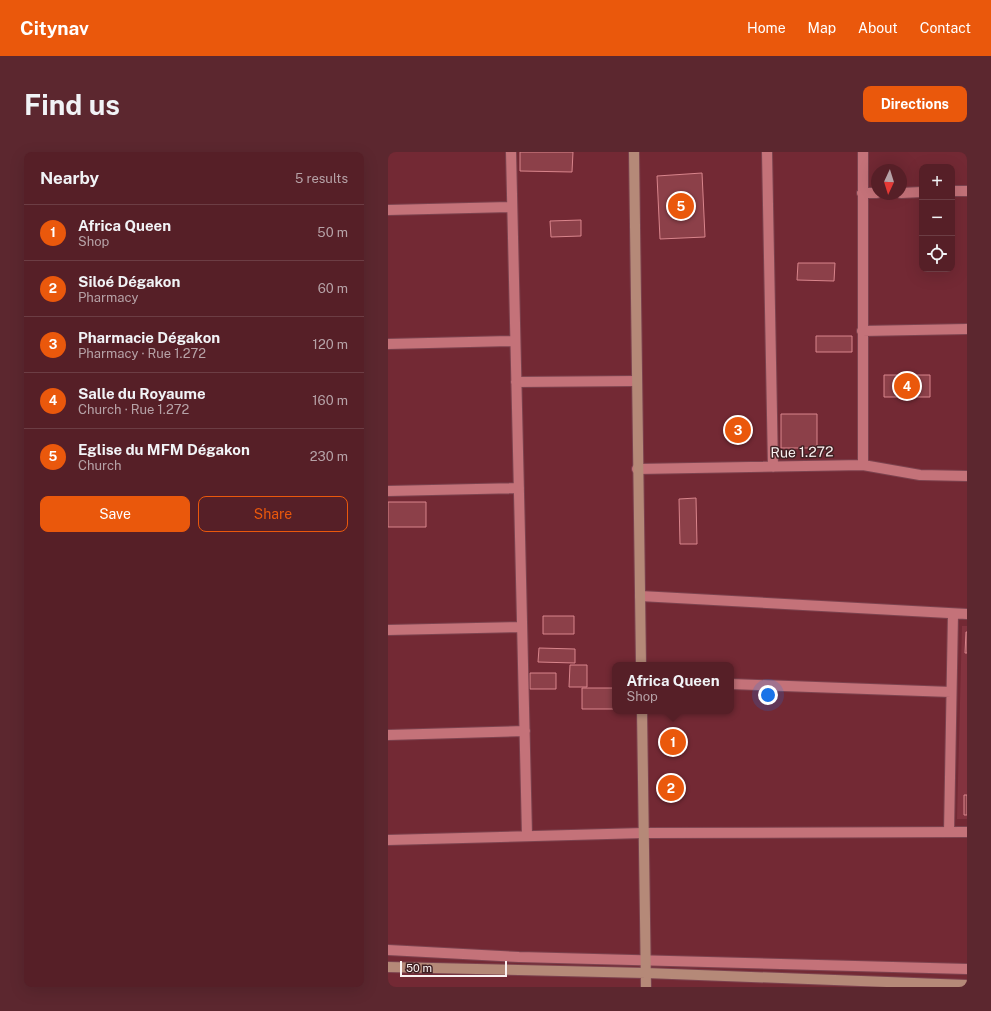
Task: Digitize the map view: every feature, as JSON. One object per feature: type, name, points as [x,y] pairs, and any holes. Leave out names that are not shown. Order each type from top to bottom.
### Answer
[{"type":"street","points":[[511,152],[527,835]]},
{"type":"street","points":[[634,152],[641,662]]},
{"type":"street","points":[[767,152],[774,467]]},
{"type":"street","points":[[863,152],[863,466]]},
{"type":"street","points":[[955,191],[967,191]]},
{"type":"street","points":[[907,192],[919,192]]},
{"type":"street","points":[[862,193],[871,193]]},
{"type":"street","points":[[388,210],[512,207]]},
{"type":"street","points":[[862,331],[967,330]]},
{"type":"street","points":[[388,344],[515,341]]},
{"type":"street","points":[[516,382],[636,381]]},
{"type":"street","name":"Rue 1.272","points":[[638,469],[863,466],[920,475],[967,476]]},
{"type":"street","points":[[388,491],[519,488]]},
{"type":"street","points":[[640,596],[967,614]]},
{"type":"street","points":[[949,832],[953,614]]},
{"type":"street","points":[[388,630],[522,627]]},
{"type":"street","points":[[734,684],[951,692]]},
{"type":"street","points":[[642,714],[646,987]]},
{"type":"street","points":[[388,735],[525,731]]},
{"type":"street","points":[[388,840],[643,833],[967,832]]},
{"type":"street","points":[[388,950],[646,960],[967,969]]},
{"type":"street","points":[[388,967],[967,985]]},
{"type":"shaded area","points":[[962,626],[967,626],[967,819],[957,819]]},
{"type":"building","points":[[520,152],[573,152],[572,172],[520,171]]},
{"type":"building","points":[[702,173],[705,237],[660,239],[657,176]]},
{"type":"building","points":[[581,220],[581,236],[551,237],[550,221]]},
{"type":"building","points":[[798,263],[835,263],[834,281],[797,280]]},
{"type":"building","points":[[816,336],[852,336],[852,352],[816,352]]},
{"type":"building","points":[[884,375],[930,375],[930,397],[884,397]]},
{"type":"building","points":[[781,414],[817,414],[817,448],[781,448]]},
{"type":"building","points":[[696,498],[697,544],[680,544],[679,499]]},
{"type":"building","points":[[388,502],[426,502],[426,527],[388,527]]},
{"type":"building","points":[[543,616],[574,616],[574,634],[543,634]]},
{"type":"building","points":[[966,632],[967,653],[965,653]]},
{"type":"building","points":[[539,648],[575,649],[575,663],[538,662]]},
{"type":"building","points":[[570,665],[587,665],[587,687],[569,687]]},
{"type":"building","points":[[530,673],[556,673],[556,689],[530,689]]},
{"type":"building","points":[[582,688],[612,688],[612,709],[582,709]]},
{"type":"building","points":[[964,795],[967,795],[967,815],[964,815]]},
{"type":"place","name":"Eglise du MFM Dégakon","points":[[681,206]]},
{"type":"place","name":"Salle du Royaume","points":[[907,386]]},
{"type":"place","name":"Pharmacie Dégakon","points":[[738,430]]},
{"type":"place","name":"Africa Queen","points":[[673,742]]},
{"type":"place","name":"Siloé Dégakon","points":[[671,788]]}]
